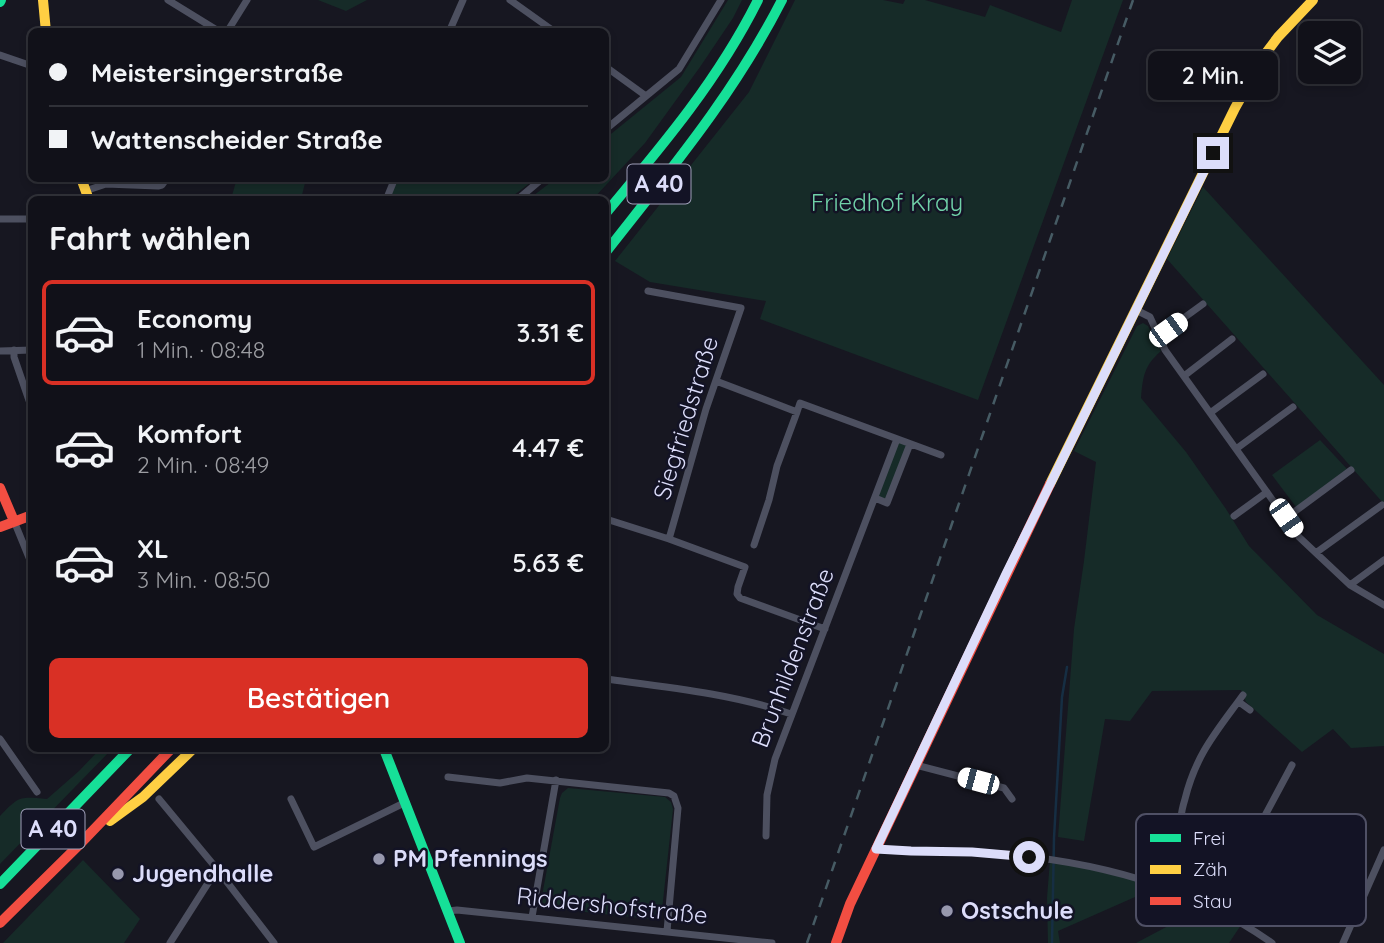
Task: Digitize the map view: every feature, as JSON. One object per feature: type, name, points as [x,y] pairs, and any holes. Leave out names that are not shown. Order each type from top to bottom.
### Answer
[{"type":"main road","points":[[44,0],[46,28]]},
{"type":"main road","name":"A 40","points":[[609,208],[709,84],[742,33],[758,0]]},
{"type":"main road","name":"A 40","points":[[609,248],[727,95],[760,43],[782,0]]},
{"type":"main road","points":[[836,943],[850,904],[1006,574],[1234,109],[1278,37],[1313,0]]},
{"type":"main road","points":[[1304,10],[1320,0]]},
{"type":"main road","points":[[0,488],[14,522]]},
{"type":"main road","points":[[0,527],[28,517]]},
{"type":"main road","points":[[106,775],[118,752]]},
{"type":"main road","name":"A 40","points":[[0,884],[127,752]]},
{"type":"main road","name":"A 40","points":[[0,923],[168,752]]},
{"type":"main road","points":[[79,845],[143,797],[190,752]]},
{"type":"main road","points":[[385,752],[460,943]]},
{"type":"street","points":[[168,0],[214,28]]},
{"type":"street","points":[[230,28],[247,0]]},
{"type":"street","points":[[451,28],[463,0]]},
{"type":"street","points":[[510,0],[549,28]]},
{"type":"street","points":[[609,127],[679,69],[720,0]]},
{"type":"street","points":[[0,55],[28,65]]},
{"type":"street","points":[[609,69],[646,96]]},
{"type":"street","points":[[87,195],[106,184],[158,186],[164,182]]},
{"type":"street","points":[[522,196],[538,182]]},
{"type":"street","points":[[0,219],[28,219]]},
{"type":"street","name":"Siegfriedstraße","points":[[648,291],[741,308],[706,409],[669,539]]},
{"type":"street","points":[[1159,336],[1203,304]]},
{"type":"street","points":[[1136,310],[1150,317],[1166,350],[1299,537],[1350,585],[1384,605]]},
{"type":"street","points":[[1184,376],[1232,339]]},
{"type":"street","points":[[14,350],[28,397]]},
{"type":"street","points":[[0,351],[28,350]]},
{"type":"street","points":[[1210,413],[1263,374]]},
{"type":"street","points":[[716,381],[797,412]]},
{"type":"street","points":[[754,545],[777,466],[800,403],[941,455]]},
{"type":"street","points":[[1236,449],[1293,407]]},
{"type":"street","name":"Brunhildenstraße","points":[[766,836],[767,796],[775,759],[897,439]]},
{"type":"street","points":[[875,498],[887,503],[910,444]]},
{"type":"street","points":[[1286,518],[1351,470]]},
{"type":"street","points":[[1234,516],[1267,492]]},
{"type":"street","points":[[1317,552],[1382,505]]},
{"type":"street","points":[[609,520],[745,567],[738,587],[737,594],[740,598],[825,629]]},
{"type":"street","points":[[14,522],[28,555]]},
{"type":"street","points":[[1350,585],[1384,560]]},
{"type":"street","points":[[609,679],[704,693],[791,714]]},
{"type":"street","points":[[1182,814],[1188,785],[1201,753],[1241,699],[1250,710]]},
{"type":"street","points":[[0,739],[37,792]]},
{"type":"street","points":[[916,765],[1004,788],[1012,799]]},
{"type":"street","points":[[1266,814],[1292,765]]},
{"type":"street","points":[[448,778],[500,783],[527,778],[556,780],[669,793],[674,796],[678,808],[667,931]]},
{"type":"street","points":[[532,917],[556,780]]},
{"type":"street","points":[[159,799],[274,943]]},
{"type":"street","points":[[291,799],[314,847],[406,802]]},
{"type":"street","points":[[876,849],[972,852],[1040,858],[1136,878]]},
{"type":"street","points":[[1366,891],[1384,850]]},
{"type":"street","points":[[170,943],[217,869]]},
{"type":"street","name":"Riddershofstraße","points":[[448,911],[532,917],[772,943]]},
{"type":"street","points":[[1246,926],[1272,943]]},
{"type":"street","points":[[1343,943],[1350,926]]},
{"type":"green space","points":[[318,0],[367,0],[346,11]]},
{"type":"green space","points":[[728,0],[742,0],[700,67],[645,143],[609,182],[609,136],[681,77]]},
{"type":"green space","name":"Friedhof Kray","points":[[795,0],[883,0],[903,4],[905,0],[925,0],[985,17],[990,5],[1061,32],[1072,0],[1123,0],[978,400],[760,319],[766,301],[650,282],[615,261],[749,92]]},
{"type":"green space","points":[[236,182],[305,182],[302,196],[232,196]]},
{"type":"green space","points":[[397,182],[531,182],[513,196],[391,196]]},
{"type":"green space","points":[[551,182],[609,182],[596,196],[533,196]]},
{"type":"green space","points":[[1203,187],[1384,385],[1384,504],[1167,259]]},
{"type":"green space","points":[[1143,323],[1148,326],[1161,351],[1145,372],[1141,398],[1186,452],[1249,546],[1317,615],[1384,654],[1384,746],[1351,748],[1333,729],[1302,752],[1246,702],[1241,690],[1152,691],[1130,721],[1105,719],[1084,841],[1058,837],[1074,629],[1096,462],[1074,451],[1137,326]]},
{"type":"green space","points":[[897,440],[909,444],[887,501],[876,497]]},
{"type":"green space","points":[[1320,440],[1347,469],[1296,507],[1272,475]]},
{"type":"green space","points":[[97,752],[109,752],[0,864],[0,816],[21,799],[47,799]]},
{"type":"green space","points":[[568,788],[665,797],[671,802],[673,809],[661,919],[540,907],[560,798]]},
{"type":"green space","points":[[83,860],[140,919],[124,943],[3,943]]},
{"type":"green space","points":[[1050,860],[1136,880],[1136,897],[1058,931],[1060,943],[1048,943]]},
{"type":"green space","points":[[1168,926],[1240,926],[1229,943],[1136,943]]},
{"type":"waterway","points":[[1052,943],[1054,838],[1062,697],[1067,667]]},
{"type":"railway","points":[[807,943],[1133,0]]},
{"type":"traffic: fast","points":[[609,209],[669,137],[707,85],[758,0]]},
{"type":"traffic: fast","points":[[609,248],[678,161],[722,99],[782,0]]},
{"type":"traffic: fast","points":[[0,884],[127,752]]},
{"type":"traffic: fast","points":[[385,752],[460,943]]},
{"type":"traffic: slow","points":[[43,0],[46,28]]},
{"type":"traffic: slow","points":[[1050,484],[1235,108],[1266,53],[1313,0]]},
{"type":"traffic: slow","points":[[82,182],[88,196]]},
{"type":"traffic: slow","points":[[110,821],[143,797],[190,752]]},
{"type":"traffic: jam","points":[[836,943],[850,904],[1050,484]]},
{"type":"traffic: jam","points":[[0,488],[14,521]]},
{"type":"traffic: jam","points":[[0,527],[28,516]]},
{"type":"traffic: jam","points":[[0,923],[168,752]]},
{"type":"place","name":"PM Pfennings","points":[[379,859]]},
{"type":"place","name":"Jugendhalle","points":[[118,874]]},
{"type":"place","name":"Ostschule","points":[[947,911]]},
{"type":"route","points":[[1029,857],[876,849],[1006,574],[1213,153]]}]
